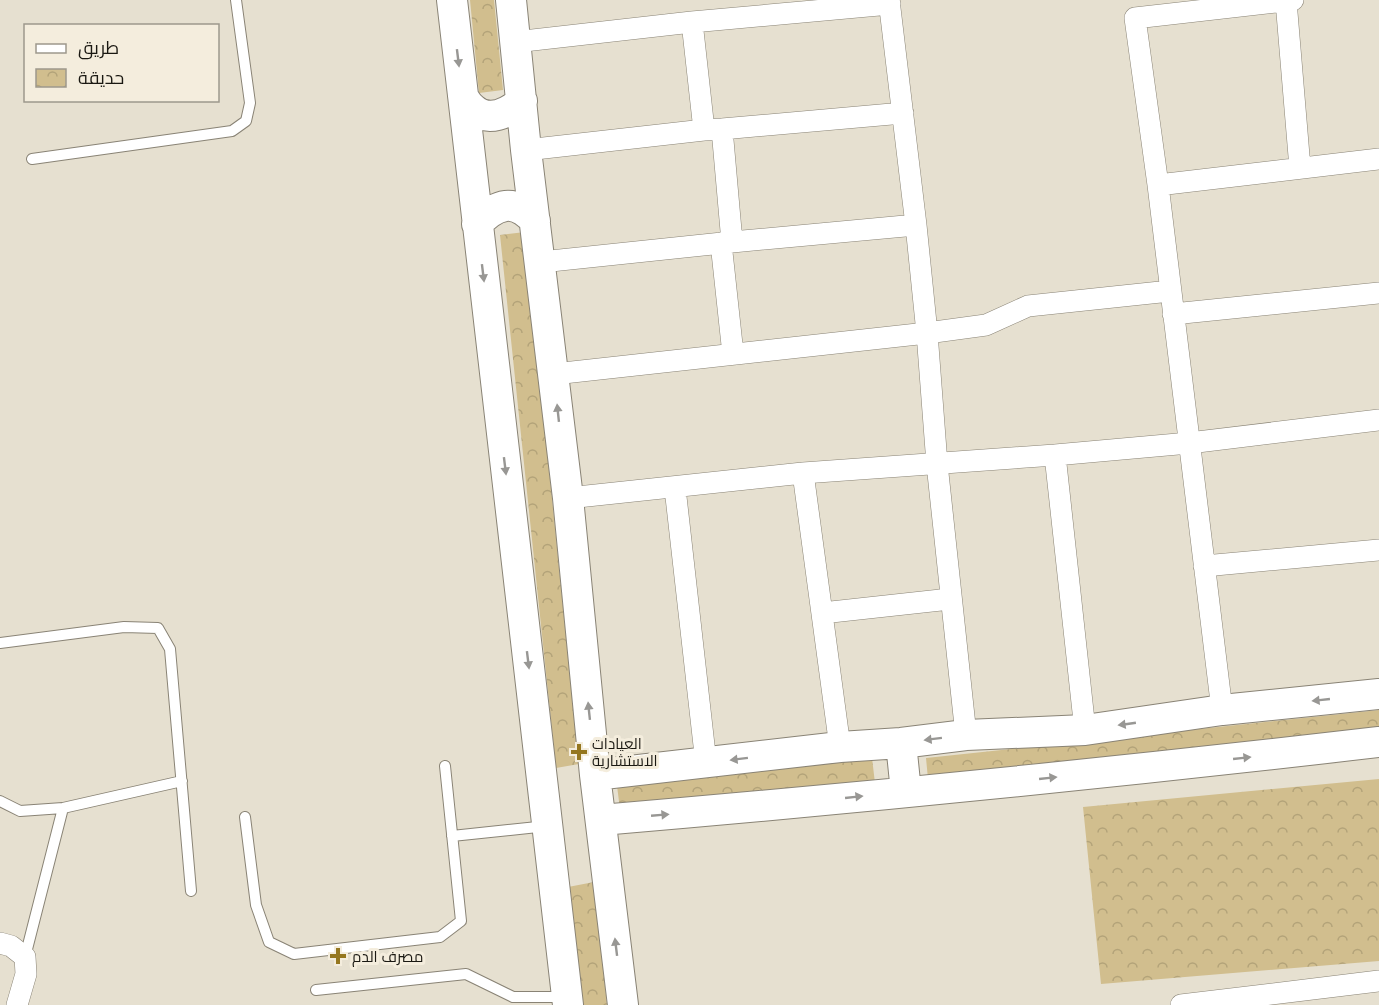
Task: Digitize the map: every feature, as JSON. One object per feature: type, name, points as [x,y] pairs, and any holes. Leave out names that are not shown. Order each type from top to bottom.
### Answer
[{"type":"main road","points":[[452,0],[567,1001]]},
{"type":"main road","points":[[511,0],[526,150],[568,498],[595,775],[623,1005]]},
{"type":"main road","points":[[462,96],[471,108],[491,116],[507,112],[522,101]]},
{"type":"main road","points":[[477,224],[491,211],[507,206],[521,208],[535,221]]},
{"type":"main road","points":[[595,775],[966,735],[1085,730],[1222,710],[1379,694]]},
{"type":"main road","points":[[901,742],[906,792]]},
{"type":"main road","points":[[601,820],[906,792],[1379,742]]},
{"type":"street","points":[[1222,710],[1158,185],[1135,18],[1173,7],[1293,0]]},
{"type":"street","points":[[1286,1],[1300,168]]},
{"type":"street","points":[[515,42],[890,2],[916,225],[950,599],[966,735]]},
{"type":"street","points":[[692,22],[713,129],[727,242],[733,354]]},
{"type":"street","points":[[526,150],[713,129],[903,112]]},
{"type":"street","points":[[1158,185],[1379,159]]},
{"type":"street","points":[[541,262],[916,225]]},
{"type":"street","points":[[554,374],[927,333],[986,325],[1028,306],[1170,291]]},
{"type":"street","points":[[1173,314],[1379,293]]},
{"type":"street","points":[[568,498],[803,473],[1189,443],[1379,420]]},
{"type":"street","points":[[1055,455],[1085,730]]},
{"type":"street","points":[[803,473],[840,747]]},
{"type":"street","points":[[675,488],[706,763]]},
{"type":"street","points":[[1204,566],[1379,550]]},
{"type":"street","points":[[822,614],[950,599]]},
{"type":"street","points":[[0,943],[12,946],[25,957],[26,974],[17,1005]]},
{"type":"street","points":[[1181,1005],[1272,999],[1379,981]]},
{"type":"lane","points":[[32,159],[232,131],[246,121],[250,103],[236,0]]},
{"type":"lane","points":[[0,643],[124,627],[158,628],[170,649],[191,891]]},
{"type":"lane","points":[[245,817],[256,905],[269,942],[294,954],[440,937],[461,921],[445,766]]},
{"type":"lane","points":[[0,801],[20,811],[63,808],[182,781]]},
{"type":"lane","points":[[25,957],[63,808]]},
{"type":"lane","points":[[452,836],[547,826]]},
{"type":"lane","points":[[316,990],[466,974],[513,997],[567,1001]]},
{"type":"green space","points":[[470,0],[494,0],[503,90],[479,93]]},
{"type":"green space","points":[[525,232],[579,764],[556,768],[500,235]]},
{"type":"green space","points":[[1379,710],[1379,732],[928,779],[926,758]]},
{"type":"green space","points":[[872,758],[875,783],[620,809],[617,786]]},
{"type":"green space","points":[[1379,779],[1379,961],[1101,984],[1083,807]]},
{"type":"green space","points":[[594,882],[607,1005],[581,1005],[568,887]]},
{"type":"place","name":"العيادات الاستشارية","points":[[579,752]]},
{"type":"place","name":"مصرف الدم","points":[[338,956]]}]
